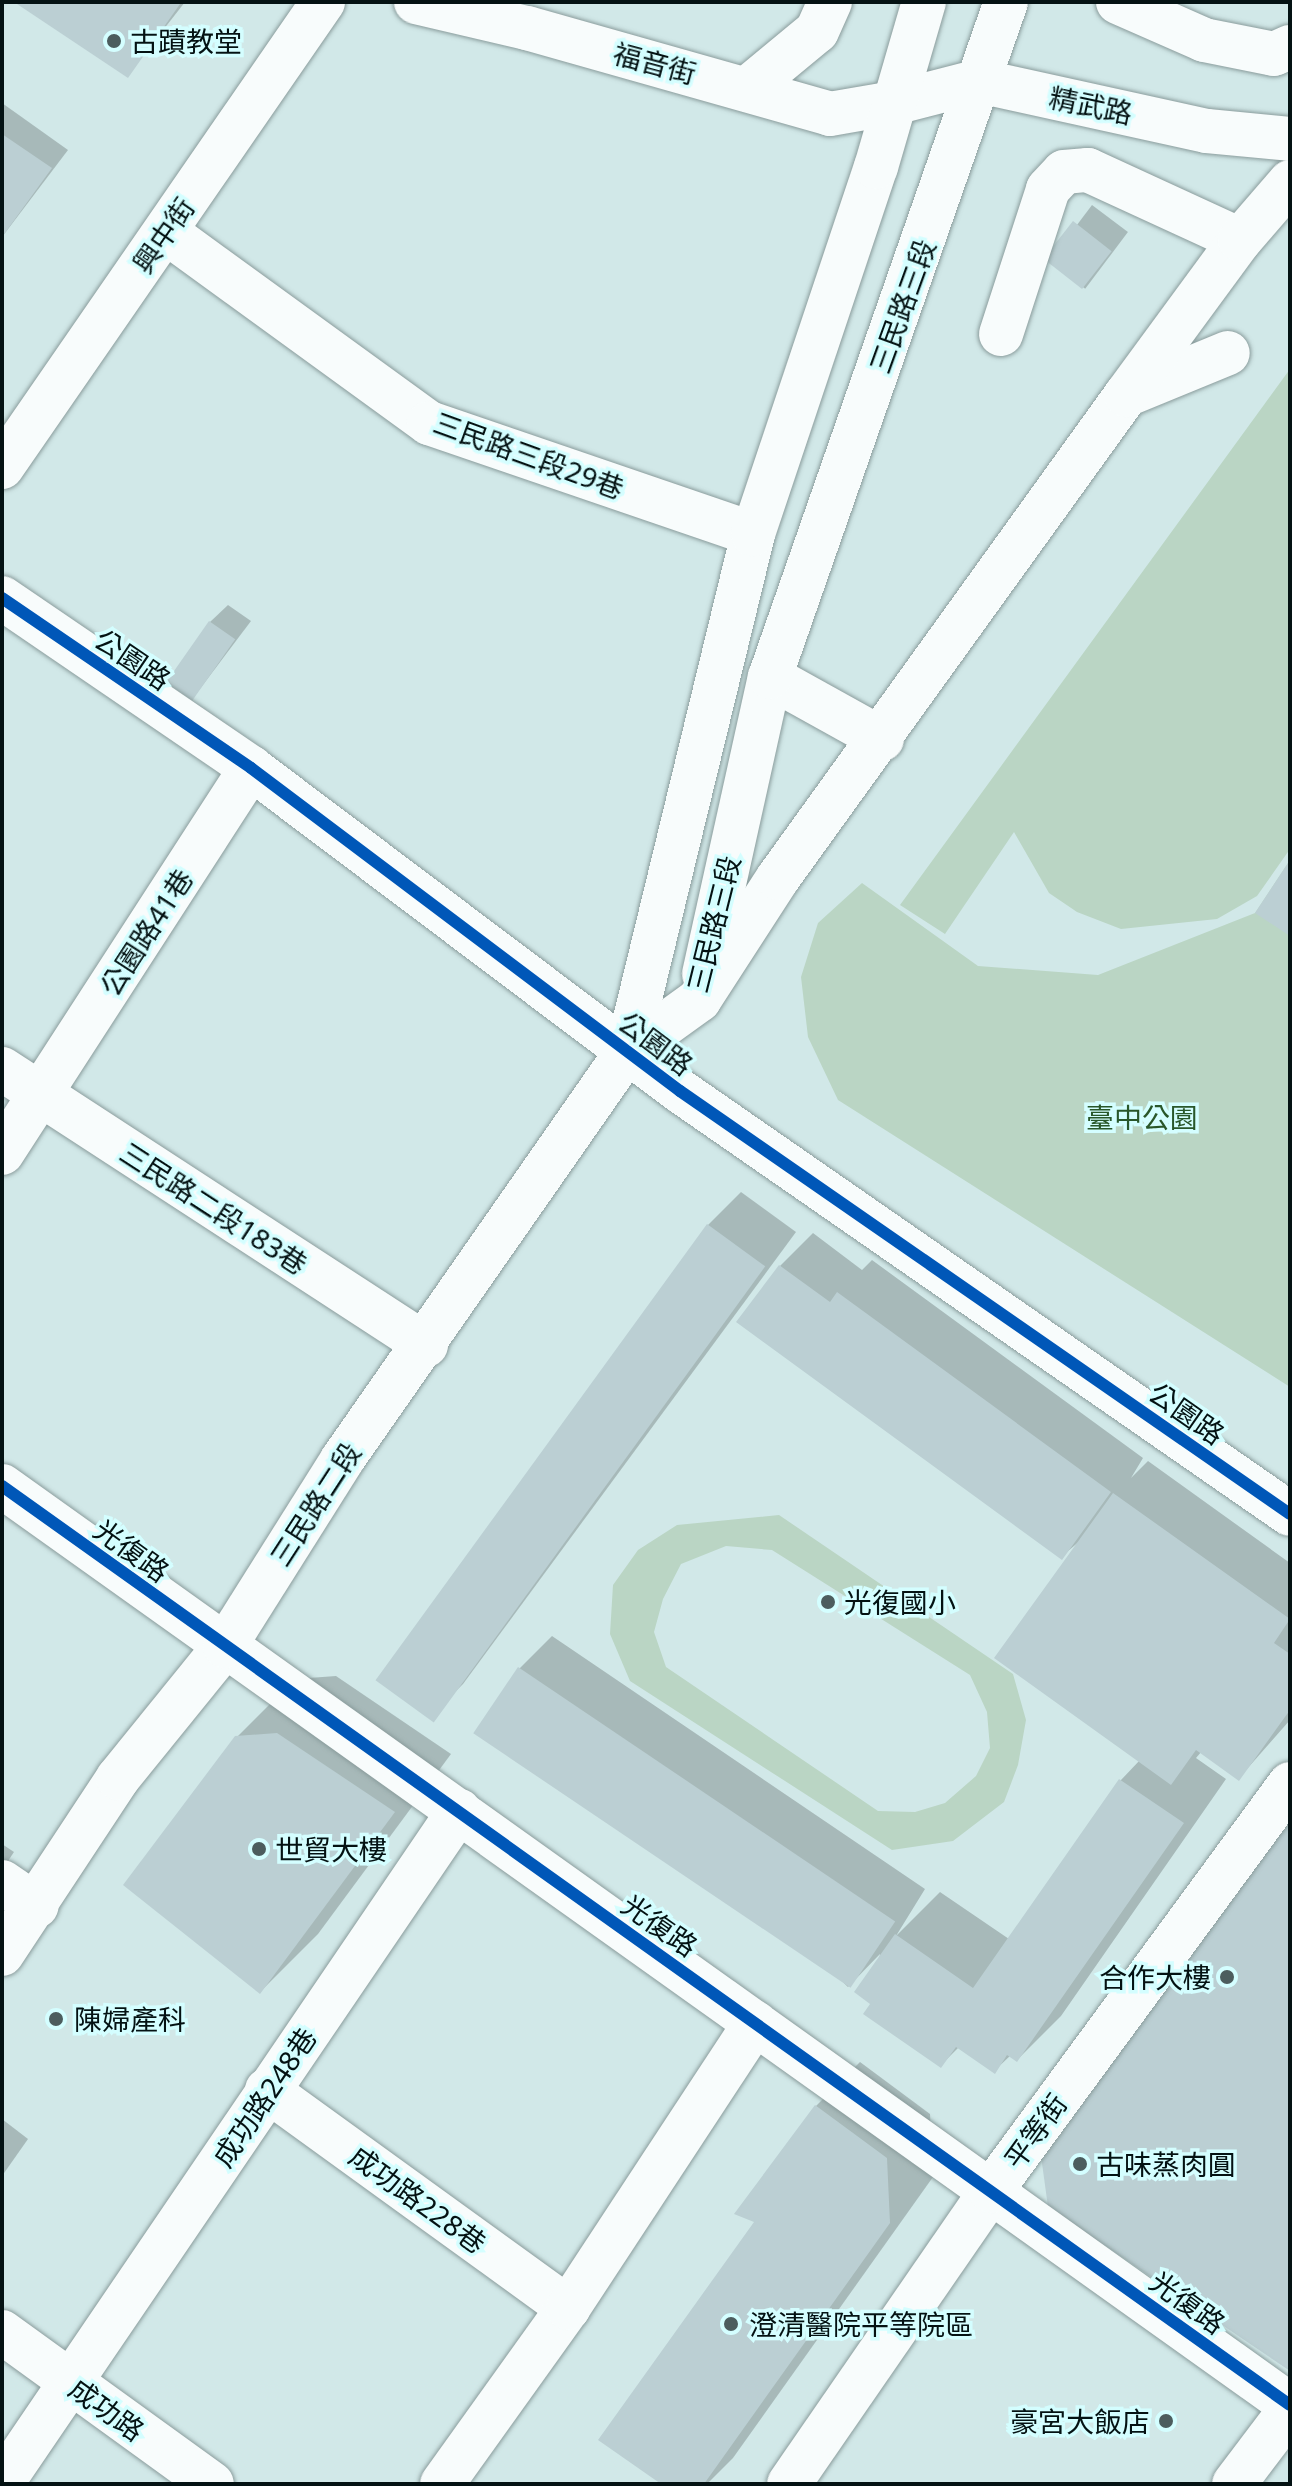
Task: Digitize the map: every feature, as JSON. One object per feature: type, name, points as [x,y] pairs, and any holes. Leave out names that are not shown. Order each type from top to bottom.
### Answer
[{"type":"street","name":"興中街","points":[[2,467],[323,2]]},
{"type":"street","name":"福音街","points":[[416,2],[748,88],[830,114],[894,103]]},
{"type":"street","points":[[748,88],[817,31],[830,2]]},
{"type":"street","name":"三民路三段","points":[[627,1052],[753,534],[924,2]]},
{"type":"street","name":"三民路三段","points":[[627,1052],[699,1000],[770,677],[1006,2]]},
{"type":"street","points":[[1118,2],[1204,40],[1274,54],[1290,47]]},
{"type":"street","name":"精武路","points":[[894,103],[979,81],[1207,131],[1290,139]]},
{"type":"street","points":[[1001,334],[1048,189],[1064,172],[1088,170],[1240,240]]},
{"type":"street","points":[[699,1000],[778,878],[882,739],[1126,395],[1240,240],[1290,182]]},
{"type":"street","name":"三民路三段29巷","points":[[166,232],[429,423],[753,534]]},
{"type":"street","points":[[1126,395],[1228,353]]},
{"type":"street","name":"公園路","points":[[2,598],[251,768],[627,1052],[1290,1514]]},
{"type":"street","points":[[770,677],[882,739]]},
{"type":"street","name":"公園路41巷","points":[[2,1153],[251,768]]},
{"type":"street","name":"三民路二段","points":[[2,1954],[20,1894],[225,1646],[342,1460],[426,1345],[627,1052]]},
{"type":"street","name":"三民路二段183巷","points":[[2,1069],[426,1345]]},
{"type":"street","name":"光復路","points":[[2,1486],[1290,2407]]},
{"type":"street","name":"平等街","points":[[795,2482],[991,2191],[1290,1784]]},
{"type":"street","name":"成功路248巷","points":[[2,2483],[73,2384],[267,2090],[459,1811]]},
{"type":"street","points":[[442,2484],[568,2308],[755,2023]]},
{"type":"street","name":"成功路228巷","points":[[267,2090],[568,2308]]},
{"type":"street","name":"成功路","points":[[2,2332],[212,2484]]},
{"type":"street","points":[[1234,2484],[1290,2407]]},
{"type":"green space","points":[[1290,369],[1290,849],[1257,896],[1217,919],[1121,929],[1077,912],[1049,893],[1014,832],[945,934],[900,905]]},
{"type":"green space","name":"臺中公園","points":[[1290,860],[1290,1387],[838,1100],[808,1037],[801,977],[818,923],[862,883],[978,966],[1098,975],[1255,913]]},
{"type":"green space","points":[[779,1515],[1013,1674],[1026,1720],[1018,1765],[1004,1802],[953,1841],[892,1850],[630,1681],[610,1634],[613,1585],[638,1550],[677,1525]],"holes":[[[726,1546],[772,1550],[970,1675],[987,1712],[990,1748],[976,1776],[945,1803],[915,1812],[878,1811],[666,1667],[654,1632],[663,1599],[681,1564]]]},
{"type":"building","name":"古蹟教堂","points":[[14,2],[176,2],[180,4],[128,78]]},
{"type":"building","points":[[2,134],[52,168],[2,237]]},
{"type":"building","points":[[1073,221],[1112,251],[1082,289],[1043,259]]},
{"type":"building","points":[[209,621],[235,639],[192,701],[166,682]]},
{"type":"building","points":[[1290,860],[1290,936],[1255,913]]},
{"type":"building","points":[[707,1224],[765,1266],[434,1723],[375,1680]]},
{"type":"building","points":[[779,1265],[830,1302],[837,1292],[1111,1492],[1062,1560],[736,1322]]},
{"type":"building","points":[[1113,1493],[1290,1619],[1274,1643],[1290,1654],[1290,1710],[1239,1781],[1196,1750],[1171,1785],[994,1658]]},
{"type":"building","points":[[518,1667],[895,1921],[850,1988],[473,1733]]},
{"type":"building","name":"世貿大樓","points":[[277,1733],[395,1812],[260,1994],[123,1885],[235,1736]]},
{"type":"building","points":[[1119,1779],[1184,1823],[1017,2062],[1007,2055],[995,2074],[956,2047],[941,2068],[863,2014],[870,2004],[854,1992],[895,1934],[973,1988]]},
{"type":"building","name":"合作大樓","points":[[1290,1820],[1290,2371],[1048,2207],[1038,2134]]},
{"type":"building","points":[[815,2105],[887,2158],[890,2223],[704,2484],[661,2484],[598,2440],[754,2222],[734,2214]]},
{"type":"cycle path","points":[[2,598],[251,768],[680,1091],[1290,1514]]},
{"type":"cycle path","points":[[2,1486],[1290,2405]]},
{"type":"place","name":"古蹟教堂","points":[[114,41]]},
{"type":"place","name":"光復國小","points":[[828,1602]]},
{"type":"place","name":"世貿大樓","points":[[259,1849]]},
{"type":"place","name":"合作大樓","points":[[1227,1977]]},
{"type":"place","name":"陳婦產科","points":[[56,2019]]},
{"type":"place","name":"古味蒸肉圓","points":[[1080,2164]]},
{"type":"place","name":"澄清醫院平等院區","points":[[731,2324]]},
{"type":"place","name":"豪宮大飯店","points":[[1166,2421]]}]
